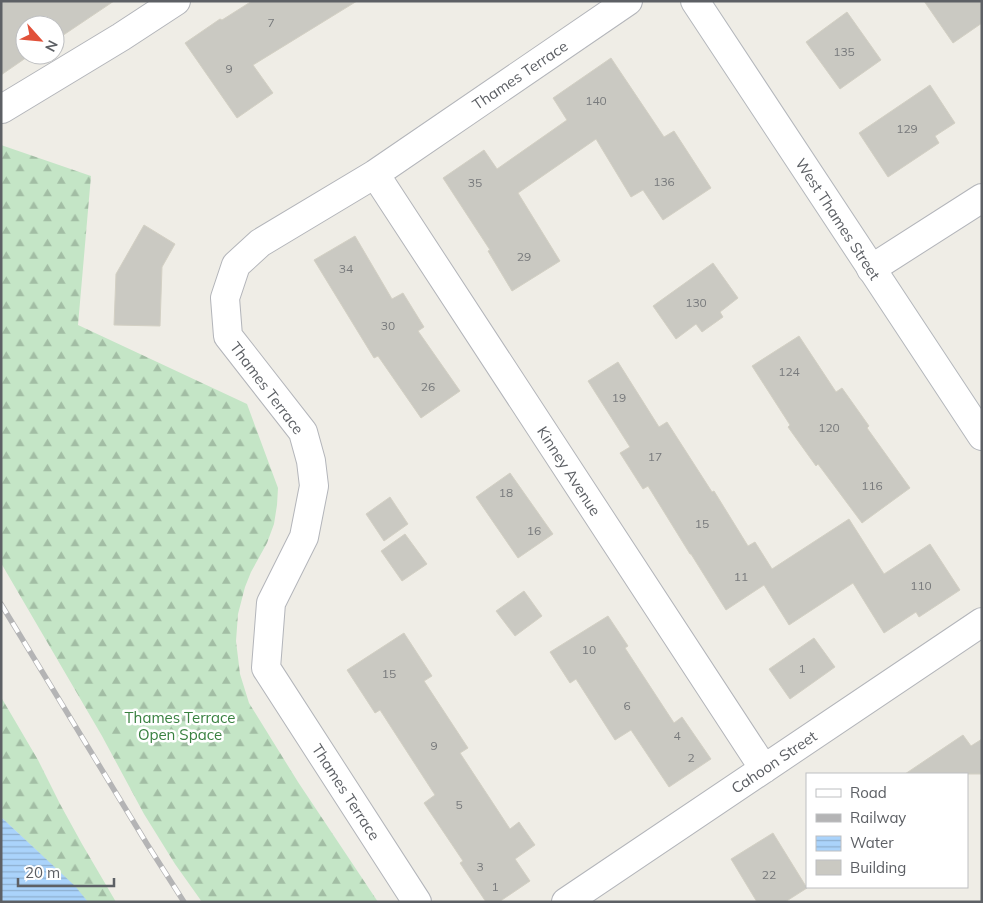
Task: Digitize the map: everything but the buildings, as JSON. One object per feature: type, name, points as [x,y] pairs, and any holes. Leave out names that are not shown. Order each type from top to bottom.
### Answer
[{"type":"street","points":[[2,109],[121,37],[176,1]]},
{"type":"street","name":"Thames Terrace","points":[[417,902],[266,668],[271,603],[304,537],[314,486],[311,461],[303,432],[228,336],[224,298],[236,265],[260,242],[374,174],[628,1]]},
{"type":"street","name":"West Thames Street","points":[[695,1],[982,436]]},
{"type":"street","name":"Kinney Avenue","points":[[374,174],[764,769]]},
{"type":"street","points":[[872,269],[982,198]]},
{"type":"street","name":"Cahoon Street","points":[[566,902],[982,622]]},
{"type":"green space","name":"Thames Terrace Open Space","points":[[1,145],[91,176],[78,325],[247,404],[278,488],[274,524],[267,543],[245,587],[238,614],[236,641],[240,674],[249,703],[298,782],[378,902],[202,902],[175,864],[144,814],[102,736],[1,563]]},
{"type":"green space","points":[[1,697],[116,902],[88,902],[1,817]]},
{"type":"water","points":[[1,817],[75,886],[88,902],[1,902]]},
{"type":"railway","points":[[1,604],[184,902]]}]
